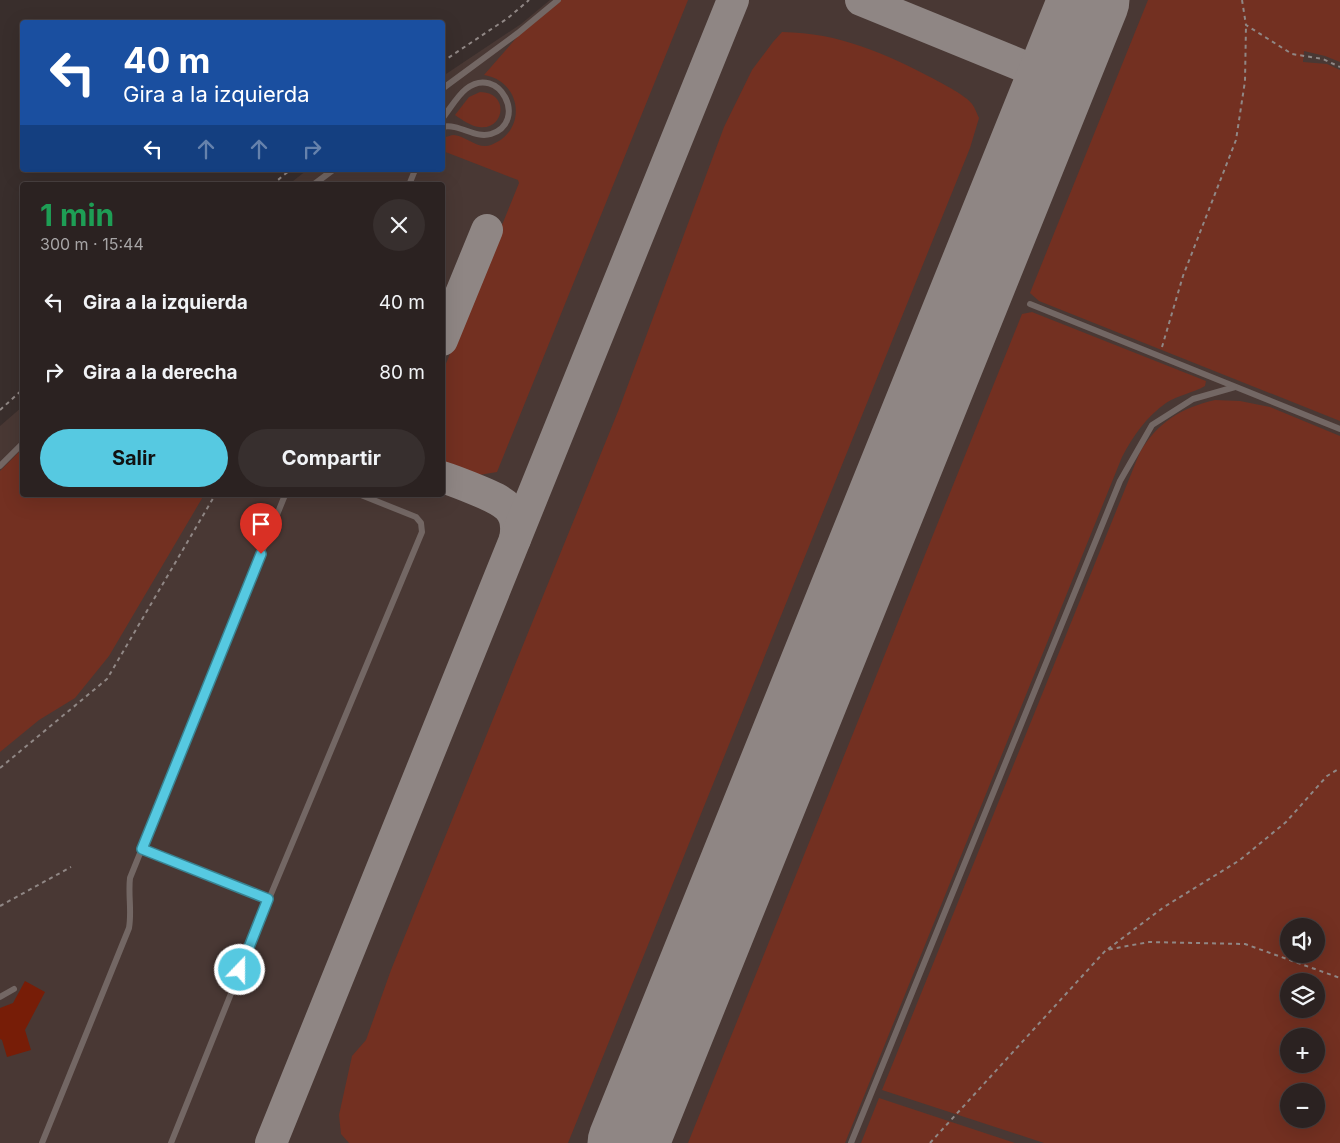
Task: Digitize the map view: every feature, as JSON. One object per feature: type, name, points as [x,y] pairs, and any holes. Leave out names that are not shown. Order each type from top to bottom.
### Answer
[{"type":"lane","points":[[445,87],[518,33],[558,0]]},
{"type":"lane","points":[[445,114],[467,88],[483,82],[499,88],[508,101],[509,109],[504,124],[492,134],[476,134],[453,125],[445,126]]},
{"type":"lane","points":[[317,182],[330,172]]},
{"type":"lane","points":[[1030,304],[1340,429]]},
{"type":"lane","points":[[851,1143],[1120,481],[1152,425],[1193,399],[1235,387]]},
{"type":"lane","points":[[0,466],[20,446]]},
{"type":"lane","points":[[42,1143],[129,928],[128,892],[130,878],[284,497]]},
{"type":"lane","points":[[171,1143],[268,899],[422,532],[421,523],[416,518],[366,497]]},
{"type":"lane","points":[[142,849],[268,899]]},
{"type":"lane","points":[[0,997],[14,989]]},
{"type":"path","points":[[445,60],[508,18],[529,0]]},
{"type":"path","points":[[1159,356],[1183,276],[1236,140],[1245,81],[1246,26],[1242,0]]},
{"type":"path","points":[[1246,26],[1292,54],[1322,59],[1340,67]]},
{"type":"path","points":[[276,182],[288,172]]},
{"type":"path","points":[[0,410],[20,392]]},
{"type":"path","points":[[0,768],[106,679],[214,497]]},
{"type":"path","points":[[930,1143],[1106,950],[1164,907],[1240,860],[1286,822],[1327,776],[1340,768]]},
{"type":"path","points":[[0,906],[71,867]]},
{"type":"path","points":[[1106,950],[1148,942],[1245,944],[1340,978]]},
{"type":"shaded area","points":[[550,0],[1340,0],[1340,1143],[0,1143],[0,426],[20,409],[20,497],[445,497],[445,182],[292,182],[304,172],[445,172],[445,75],[521,24]]},
{"type":"shaded area","points":[[561,0],[688,0],[497,472],[479,475],[445,462],[445,366],[519,183],[518,180],[445,152],[445,137],[454,135],[459,136],[481,146],[486,146],[503,138],[511,129],[516,107],[513,96],[506,86],[497,79],[484,75],[518,36]]},
{"type":"shaded area","points":[[1148,0],[1340,0],[1340,62],[1304,51],[1303,62],[1327,64],[1340,70],[1340,421],[1039,301],[1030,293]]},
{"type":"shaded area","points":[[782,32],[823,36],[861,46],[897,61],[954,90],[972,104],[979,118],[970,148],[568,1143],[349,1143],[341,1134],[339,1115],[352,1056],[366,1040],[391,970],[619,409],[724,127],[752,70]]},
{"type":"shaded area","points":[[480,92],[490,94],[500,104],[499,118],[488,127],[473,125],[455,115],[469,97]]},
{"type":"shaded area","points":[[1032,312],[1206,381],[1205,386],[1171,400],[1159,408],[1141,427],[1122,457],[845,1143],[688,1143],[1022,314]]},
{"type":"shaded area","points":[[1215,400],[1240,401],[1270,407],[1340,436],[1340,1143],[1044,1143],[882,1090],[1140,452],[1147,441],[1163,424],[1191,407]]},
{"type":"shaded area","points":[[20,451],[20,497],[203,497],[109,656],[75,698],[39,720],[0,752],[0,471]]},
{"type":"shaded area","points":[[879,1098],[1015,1143],[861,1143]]},
{"type":"building","points":[[25,981],[45,992],[25,1030],[31,1050],[7,1057],[2,1040],[0,1039],[0,1008],[13,1003]]},
{"type":"taxiway","points":[[271,1143],[733,0]]},
{"type":"taxiway","points":[[861,0],[1057,80]]},
{"type":"taxiway","points":[[445,333],[487,230]]},
{"type":"taxiway","points":[[445,478],[496,498],[503,503],[513,513],[516,529],[515,539]]},
{"type":"runway","points":[[628,1143],[1089,0]]},
{"type":"route","points":[[240,970],[268,899],[142,849],[261,554]]}]
